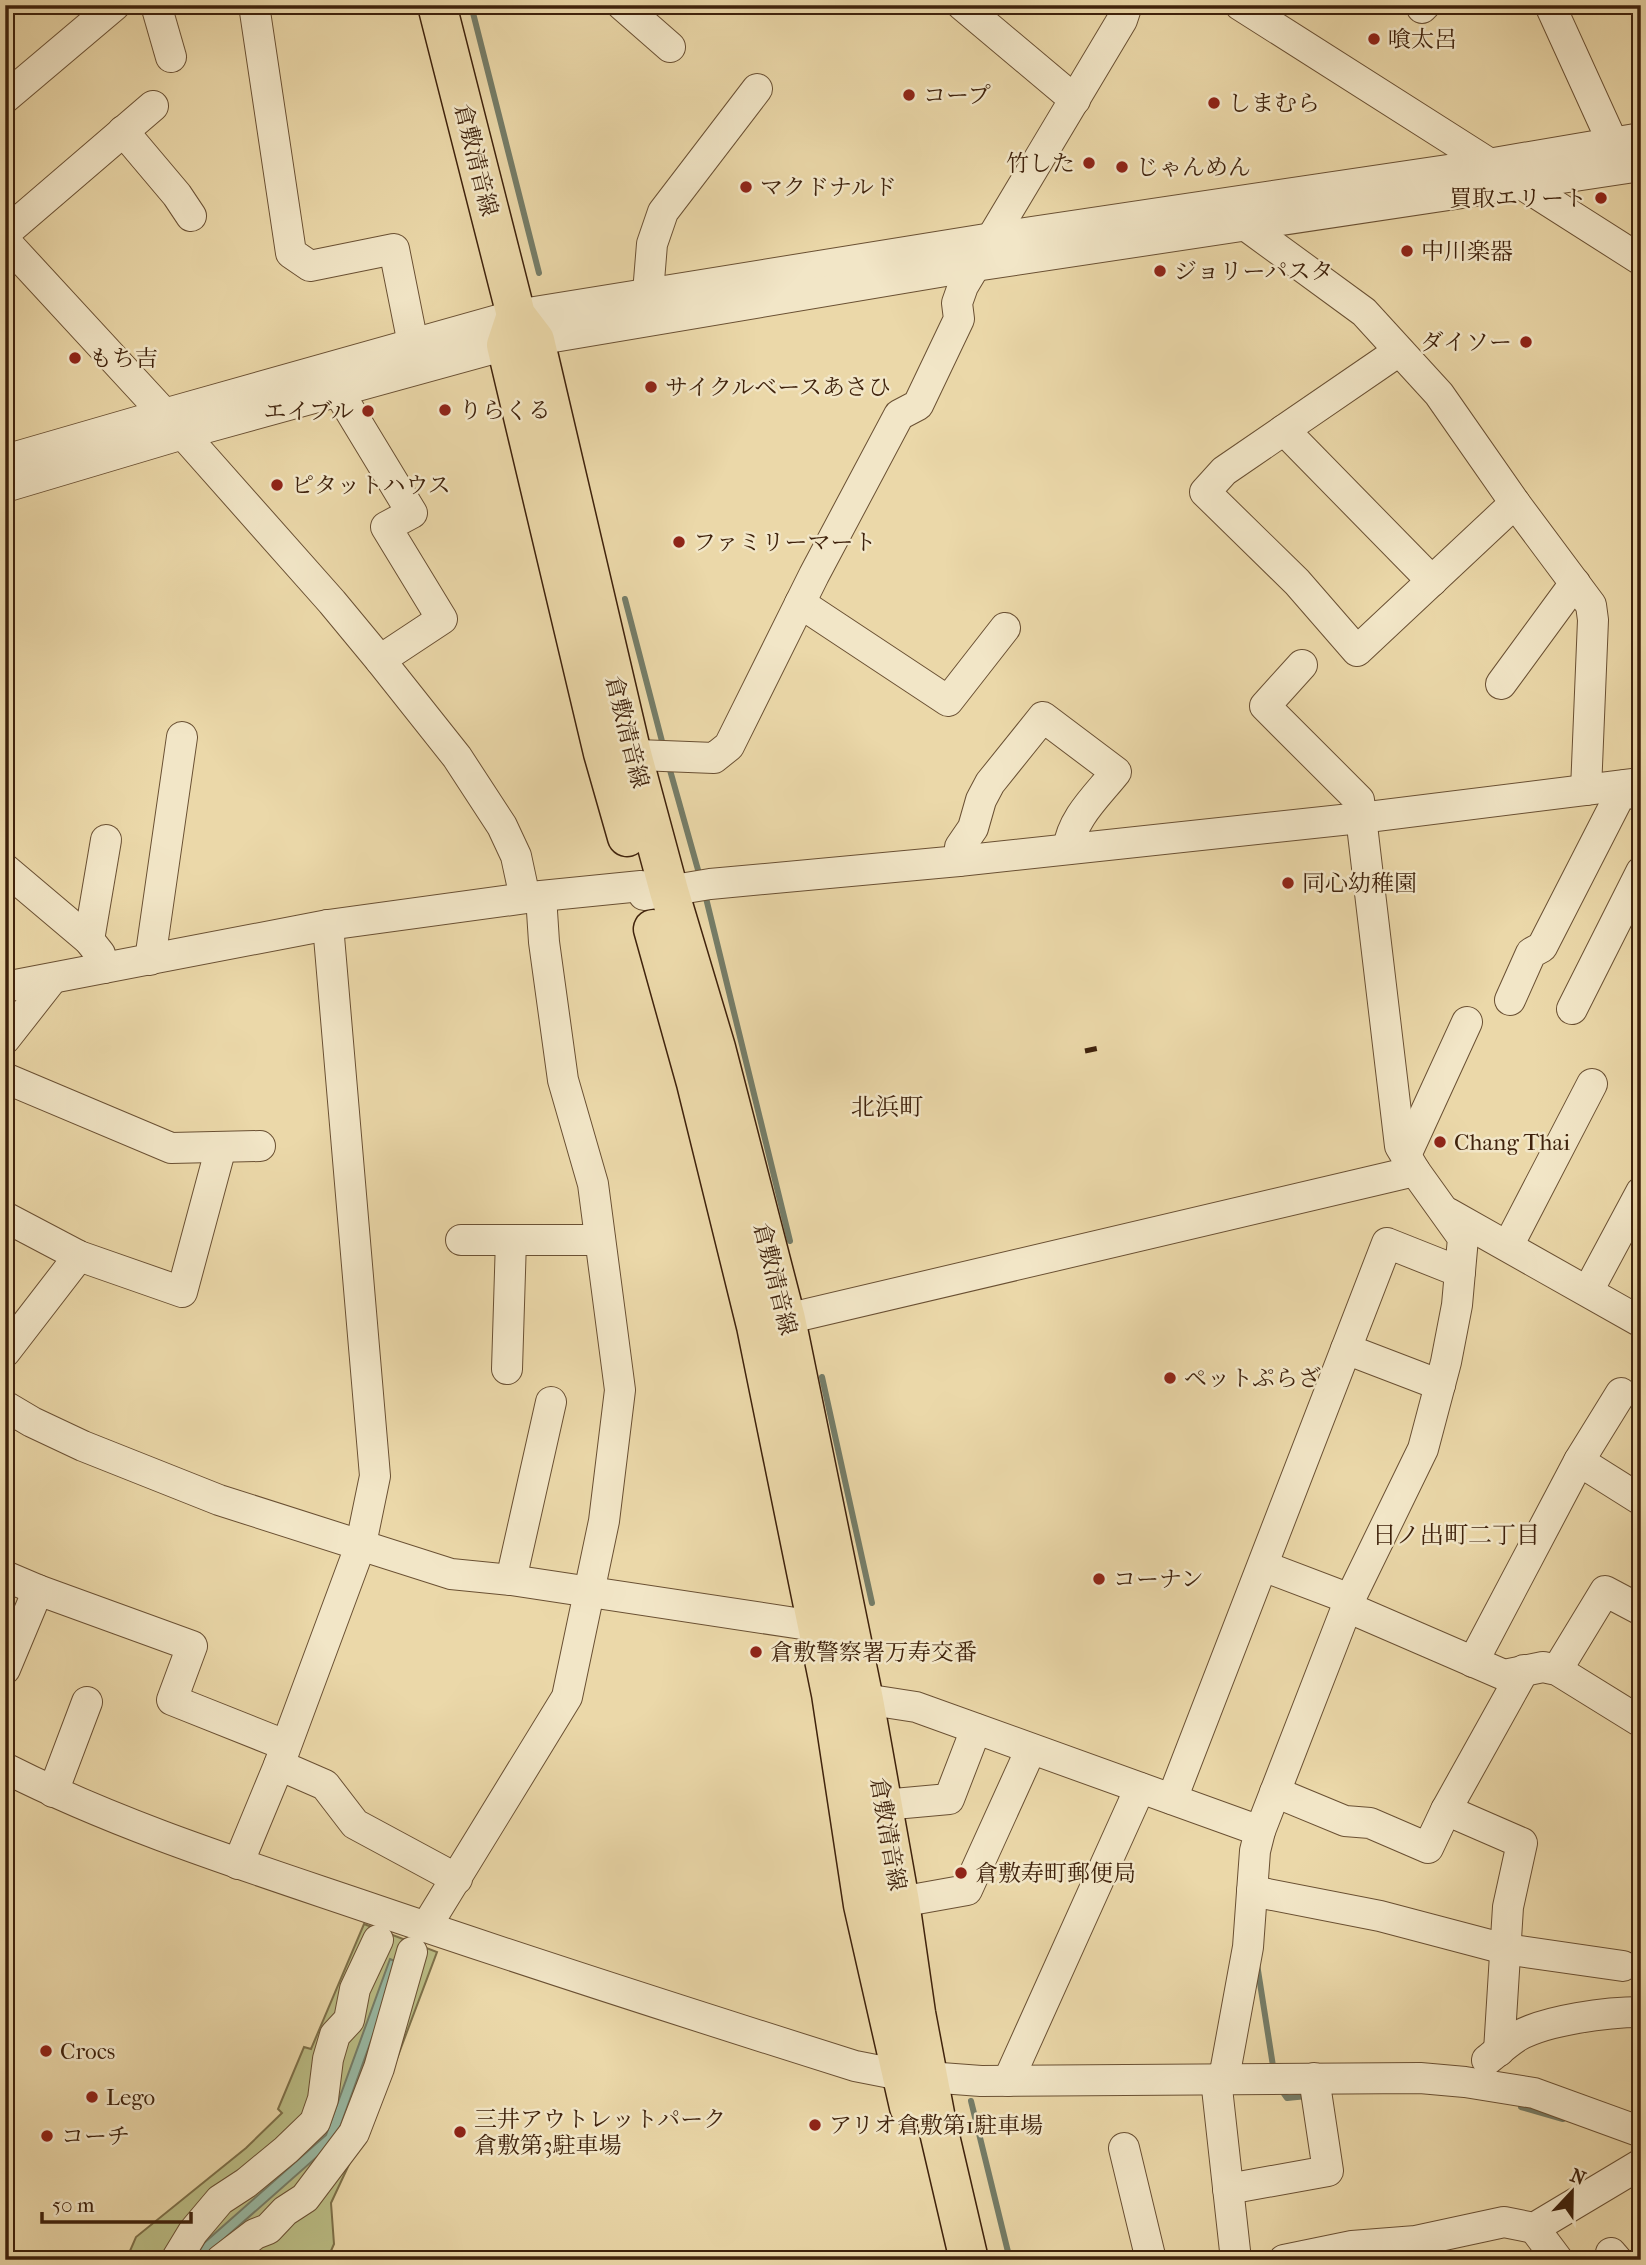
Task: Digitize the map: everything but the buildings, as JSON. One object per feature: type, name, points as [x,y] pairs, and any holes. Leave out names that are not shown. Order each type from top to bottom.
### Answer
[{"type":"main road","name":"倉敷清音線","points":[[437,5],[519,334],[641,755],[671,889],[696,1083],[771,1323],[848,1697],[863,1905],[969,2260]]},
{"type":"main road","name":"倉敷清音線","points":[[771,1323],[815,1618],[848,1697],[883,1805],[916,2013],[915,2077],[942,2260]]},
{"type":"street","points":[[5,98],[115,5]]},
{"type":"street","points":[[156,5],[171,57]]},
{"type":"street","points":[[254,5],[291,253],[310,266],[394,249],[413,344]]},
{"type":"street","points":[[622,5],[670,47]]},
{"type":"street","points":[[962,5],[1075,100]]},
{"type":"street","points":[[641,755],[714,758],[729,746],[800,603],[899,415],[918,405],[958,319],[958,295],[1122,20],[1127,5]]},
{"type":"street","points":[[1240,5],[1641,260]]},
{"type":"street","points":[[1550,5],[1630,154]]},
{"type":"street","points":[[648,293],[652,244],[663,212],[757,89]]},
{"type":"street","points":[[5,233],[153,106]]},
{"type":"street","points":[[123,131],[177,195],[191,216]]},
{"type":"street","points":[[5,460],[338,391],[648,293],[1488,163],[1630,154]]},
{"type":"street","points":[[5,487],[173,424],[413,344],[519,334],[1522,185],[1630,154]]},
{"type":"street","points":[[1245,225],[1364,312],[1439,394],[1515,503],[1591,604],[1593,620],[1586,790]]},
{"type":"street","points":[[5,241],[173,424],[380,660],[457,757],[502,826],[516,856],[544,942],[563,1080],[593,1184],[616,1347],[620,1390],[604,1521],[567,1697],[419,1939],[379,2068],[354,2133],[305,2198],[285,2211],[268,2229],[255,2234],[221,2260]]},
{"type":"street","points":[[1399,351],[1224,471],[1205,492],[1297,582],[1357,651],[1515,503]]},
{"type":"street","points":[[338,391],[411,513],[386,527],[442,619],[380,660]]},
{"type":"street","points":[[1284,430],[1432,581]]},
{"type":"street","points":[[1501,684],[1575,583]]},
{"type":"street","points":[[800,603],[948,701],[1005,628]]},
{"type":"street","points":[[1236,2260],[1220,2078],[1259,1893],[1255,1851],[1260,1831],[1348,1603],[1423,1449],[1457,1305],[1464,1238],[1401,1146],[1359,800],[1265,706],[1301,664]]},
{"type":"street","points":[[960,854],[990,783],[1044,717],[1116,772],[1079,819],[1069,842]]},
{"type":"street","points":[[151,951],[182,737]]},
{"type":"street","points":[[5,987],[52,979],[99,956],[328,925],[527,892],[671,889],[960,854],[1360,811],[1586,790],[1636,788]]},
{"type":"street","points":[[1510,1000],[1531,953],[1542,947],[1636,788]]},
{"type":"street","points":[[99,956],[106,840]]},
{"type":"street","points":[[5,869],[99,956]]},
{"type":"street","points":[[1572,1009],[1641,872]]},
{"type":"street","points":[[238,1864],[361,1544],[375,1476],[328,925]]},
{"type":"street","points":[[5,1039],[52,979]]},
{"type":"street","points":[[1411,1163],[1467,1022]]},
{"type":"street","points":[[5,1078],[171,1147],[260,1146]]},
{"type":"street","points":[[1508,1246],[1592,1084]]},
{"type":"street","points":[[5,1217],[79,1255],[183,1292],[222,1147]]},
{"type":"street","points":[[771,1323],[1411,1163]]},
{"type":"street","points":[[1588,1291],[1641,1192]]},
{"type":"street","points":[[1444,1211],[1641,1322]]},
{"type":"street","points":[[461,1240],[600,1240]]},
{"type":"street","points":[[507,1368],[511,1240]]},
{"type":"street","points":[[1172,1799],[1387,1243],[1460,1272]]},
{"type":"street","points":[[5,1352],[79,1255]]},
{"type":"street","points":[[1346,1349],[1440,1385]]},
{"type":"street","points":[[1473,1662],[1578,1461],[1621,1392]]},
{"type":"street","points":[[511,1580],[551,1402]]},
{"type":"street","points":[[5,1406],[83,1446],[219,1500],[451,1574],[589,1591],[802,1624],[815,1618]]},
{"type":"street","points":[[1578,1461],[1641,1500]]},
{"type":"street","points":[[1263,1566],[1504,1675],[1543,1667],[1557,1670],[1641,1722]]},
{"type":"street","points":[[5,1576],[192,1646],[172,1700],[282,1755],[325,1785],[355,1824],[457,1879]]},
{"type":"street","points":[[5,1669],[38,1590]]},
{"type":"street","points":[[1557,1670],[1605,1591],[1641,1610]]},
{"type":"street","points":[[1275,1792],[1346,1821],[1370,1823],[1428,1848],[1446,1810],[1524,1670]]},
{"type":"street","points":[[848,1697],[916,1707],[973,1737],[1028,1757],[1137,1796],[1172,1799],[1260,1831]]},
{"type":"street","points":[[53,1792],[87,1702]]},
{"type":"street","points":[[883,1805],[949,1799],[973,1737]]},
{"type":"street","points":[[900,1902],[967,1890],[1028,1757]]},
{"type":"street","points":[[5,1768],[53,1792],[238,1864],[419,1939],[535,1965],[855,2066],[915,2077],[1008,2081],[1220,2078],[1316,2089],[1420,2078],[1534,2093],[1641,2132]]},
{"type":"street","points":[[1008,2081],[1137,1796]]},
{"type":"street","points":[[1446,1810],[1522,1843],[1508,1907],[1499,2051]]},
{"type":"street","points":[[1259,1893],[1380,1916],[1505,1950],[1623,1966]]},
{"type":"street","points":[[176,2260],[193,2232],[220,2200],[246,2183],[315,2122],[323,2099],[328,2059],[335,2035],[349,2020],[355,1989],[378,1940]]},
{"type":"street","points":[[1465,2082],[1484,2062],[1517,2037],[1556,2022],[1618,2012],[1641,2012]]},
{"type":"street","points":[[1228,2189],[1328,2171],[1316,2089]]},
{"type":"street","points":[[1124,2148],[1151,2260]]},
{"type":"street","points":[[1534,2228],[1641,2164]]},
{"type":"street","points":[[1284,2260],[1352,2246],[1416,2241],[1504,2222],[1534,2228],[1558,2260]]},
{"type":"green space","points":[[364,1924],[437,1952],[390,2077],[331,2203],[334,2244],[327,2260],[126,2260],[136,2237],[246,2148],[282,2113],[278,2109],[304,2047],[311,2049]]},
{"type":"shaded area","points":[[390,1959],[399,1963],[335,2141],[216,2246],[206,2260],[194,2260],[204,2243],[326,2135]]},
{"type":"waterway","points":[[471,5],[539,273]]},
{"type":"waterway","points":[[625,599],[664,749]]},
{"type":"waterway","points":[[668,763],[700,877]]},
{"type":"waterway","points":[[705,894],[790,1241]]},
{"type":"waterway","points":[[822,1377],[872,1603]]},
{"type":"waterway","points":[[1257,1964],[1273,2066]]},
{"type":"waterway","points":[[1282,2091],[1287,2098],[1307,2096]]},
{"type":"waterway","points":[[971,2101],[1010,2260]]},
{"type":"waterway","points":[[1521,2107],[1563,2119]]},
{"type":"railway","points":[[1085,1051],[1104,1047]]},
{"type":"place","name":"喰太呂","points":[[1374,39]]},
{"type":"place","name":"コープ","points":[[909,95]]},
{"type":"place","name":"しまむら","points":[[1214,103]]},
{"type":"place","name":"竹した","points":[[1089,163]]},
{"type":"place","name":"じゃんめん","points":[[1122,167]]},
{"type":"place","name":"マクドナルド","points":[[746,187]]},
{"type":"place","name":"買取エリート","points":[[1601,198]]},
{"type":"place","name":"中川楽器","points":[[1407,251]]},
{"type":"place","name":"ジョリーパスタ","points":[[1160,271]]},
{"type":"place","name":"ダイソー","points":[[1526,342]]},
{"type":"place","name":"もち吉","points":[[75,358]]},
{"type":"place","name":"サイクルベースあさひ","points":[[651,387]]},
{"type":"place","name":"りらくる","points":[[445,410]]},
{"type":"place","name":"エイブル","points":[[368,411]]},
{"type":"place","name":"ピタットハウス","points":[[277,485]]},
{"type":"place","name":"ファミリーマート","points":[[679,542]]},
{"type":"place","name":"同心幼稚園","points":[[1288,883]]},
{"type":"place","name":"Chang Thai","points":[[1440,1142]]},
{"type":"place","name":"ペットぷらざ","points":[[1170,1378]]},
{"type":"place","name":"コーナン","points":[[1099,1579]]},
{"type":"place","name":"倉敷警察署万寿交番","points":[[756,1652]]},
{"type":"place","name":"倉敷寿町郵便局","points":[[961,1873]]},
{"type":"place","name":"Crocs","points":[[46,2051]]},
{"type":"place","name":"Lego","points":[[92,2097]]},
{"type":"place","name":"アリオ倉敷第1駐車場","points":[[815,2125]]},
{"type":"place","name":"三井アウトレットパーク 倉敷第3駐車場","points":[[460,2132]]},
{"type":"place","name":"コーチ","points":[[47,2136]]},
{"type":"district","name":"北浜町","points":[[887,1107]]},
{"type":"district","name":"日ノ出町二丁目","points":[[1456,1535]]}]
